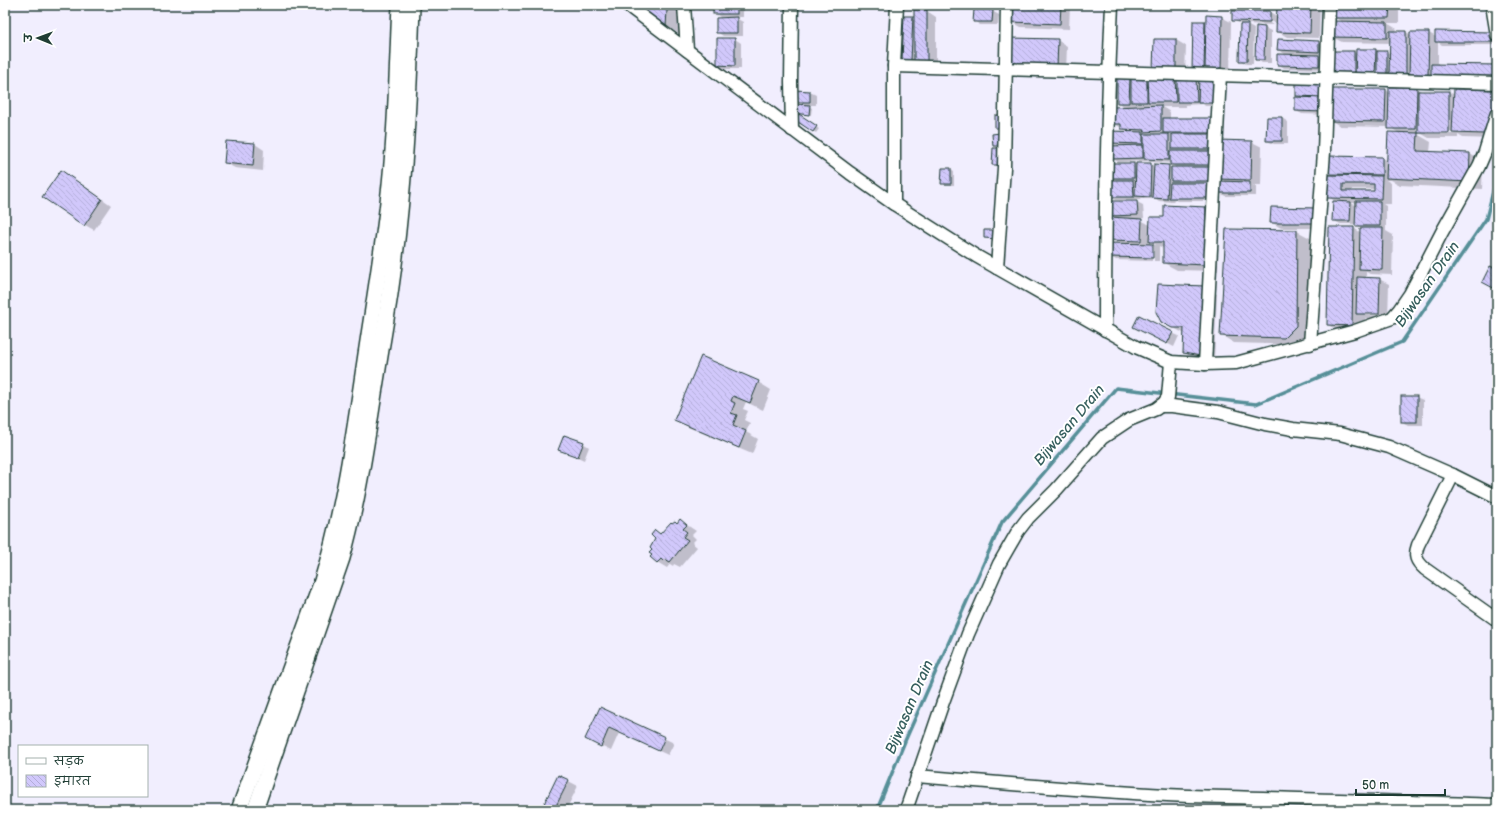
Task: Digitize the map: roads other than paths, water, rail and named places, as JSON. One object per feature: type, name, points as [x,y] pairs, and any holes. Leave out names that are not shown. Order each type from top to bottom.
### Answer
[{"type":"main road","points":[[239,810],[322,581],[331,552],[341,505],[356,421],[388,201],[396,106],[400,5]]},
{"type":"main road","points":[[255,810],[342,558],[349,534],[361,476],[390,293],[402,185],[410,68],[412,5]]},
{"type":"street","points":[[628,5],[792,130],[894,204],[998,268],[1136,348],[1171,366],[1236,363],[1310,344],[1379,324],[1392,318],[1410,294],[1479,166],[1497,113]]},
{"type":"street","points":[[684,5],[688,50]]},
{"type":"street","points":[[792,5],[792,130]]},
{"type":"street","points":[[894,204],[894,66],[897,5]]},
{"type":"street","points":[[998,268],[1004,168],[1007,5]]},
{"type":"street","points":[[1105,330],[1105,215],[1112,5]]},
{"type":"street","points":[[1310,344],[1324,152],[1329,5]]},
{"type":"street","points":[[1492,5],[1497,35]]},
{"type":"street","points":[[894,66],[1497,83]]},
{"type":"street","points":[[1205,364],[1220,75]]},
{"type":"street","points":[[1167,403],[1171,366]]},
{"type":"street","points":[[906,810],[968,634],[999,564],[1018,531],[1028,518],[1056,490],[1102,438],[1128,420],[1167,403],[1218,412],[1265,424],[1293,429],[1340,434],[1389,447],[1453,475],[1497,497]]},
{"type":"street","points":[[1453,475],[1418,545],[1416,558],[1419,564],[1425,569],[1497,620]]},
{"type":"street","points":[[917,776],[1189,796],[1375,800],[1497,806]]},
{"type":"waterway","name":"Bijwasan Drain","points":[[877,810],[905,741],[1002,522],[1116,388],[1256,404],[1402,342],[1486,219],[1497,176]]}]
